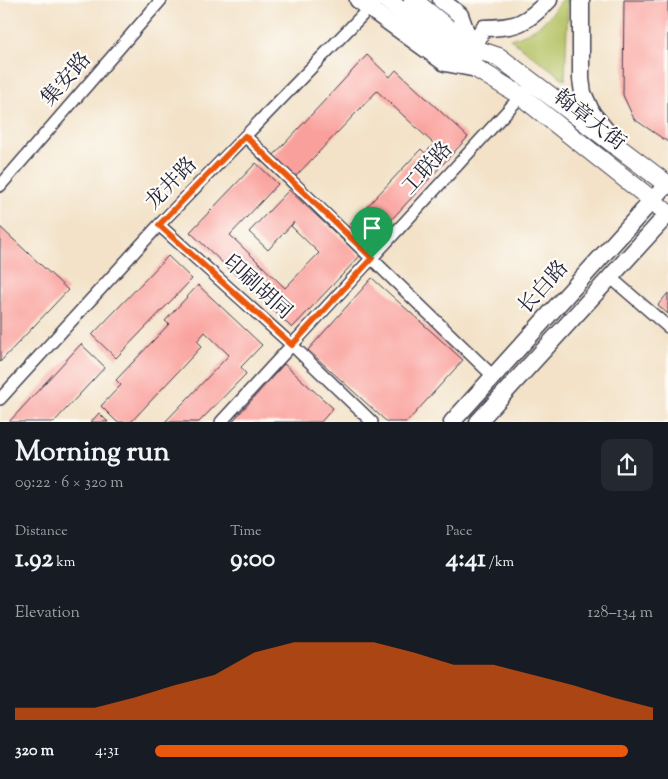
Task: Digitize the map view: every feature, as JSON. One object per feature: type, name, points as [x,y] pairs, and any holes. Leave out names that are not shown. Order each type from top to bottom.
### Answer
[{"type":"main road","name":"翰章大街","points":[[387,0],[477,69],[521,96],[668,214]]},
{"type":"main road","name":"翰章大街","points":[[413,0],[472,48],[499,57],[668,184]]},
{"type":"main road","points":[[441,0],[460,15],[472,48]]},
{"type":"main road","points":[[472,48],[484,28],[506,28],[520,24],[536,14],[548,0]]},
{"type":"main road","points":[[580,0],[581,79],[583,93],[592,113],[619,146]]},
{"type":"main road","name":"翰章大街","points":[[368,3],[445,63],[477,69]]},
{"type":"main road","name":"长白路","points":[[452,422],[668,184]]},
{"type":"main road","name":"长白路","points":[[478,422],[668,214]]},
{"type":"street","name":"集安路","points":[[0,186],[162,0]]},
{"type":"street","name":"龙井路","points":[[0,399],[159,225],[245,136],[368,3]]},
{"type":"street","name":"工联路","points":[[221,422],[521,96]]},
{"type":"street","points":[[245,136],[493,376]]},
{"type":"street","name":"印刷胡同","points":[[159,225],[292,345],[372,422]]},
{"type":"street","points":[[610,277],[668,327]]},
{"type":"green space","points":[[561,0],[568,0],[565,80],[510,39],[533,30],[540,25]]},
{"type":"building","points":[[624,0],[668,0],[668,142],[634,119],[623,95]]},
{"type":"building","points":[[367,55],[390,77],[396,70],[468,137],[366,247],[346,229],[421,149],[425,153],[434,144],[377,91],[294,178],[272,157]]},
{"type":"building","points":[[256,163],[278,184],[230,235],[285,288],[319,253],[291,226],[294,222],[268,250],[249,232],[289,190],[360,256],[292,328],[190,232]]},
{"type":"building","points":[[0,227],[68,290],[0,362]]},
{"type":"building","points":[[168,256],[192,279],[116,358],[92,335]]},
{"type":"building","points":[[372,278],[463,360],[407,422],[387,422],[308,350]]},
{"type":"building","points":[[198,285],[262,345],[241,367],[246,374],[199,422],[165,422],[229,355],[205,332],[197,341],[202,346],[131,422],[117,422],[101,406],[121,385],[116,380],[169,324],[165,321]]},
{"type":"building","points":[[668,293],[668,314],[658,305]]},
{"type":"building","points":[[81,344],[105,367],[54,422],[9,422]]},
{"type":"building","points":[[284,364],[333,408],[321,422],[232,422]]},
{"type":"building","points":[[99,413],[108,422],[91,422]]},
{"type":"route","points":[[245,136],[372,258],[292,345],[159,225],[245,136]]}]
